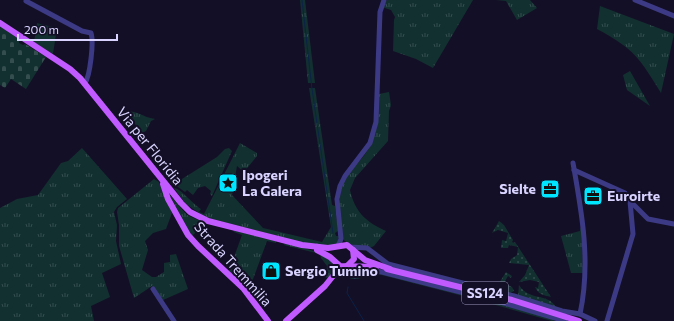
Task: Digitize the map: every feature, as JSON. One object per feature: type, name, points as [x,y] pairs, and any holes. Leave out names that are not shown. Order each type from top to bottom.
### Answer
[{"type":"main road","name":"Via per Floridia","points":[[0,23],[70,69],[85,83],[185,208],[197,217],[302,245]]},
{"type":"main road","name":"Strada Tremmilia","points":[[162,179],[168,199],[188,235],[243,288],[268,321]]},
{"type":"main road","points":[[302,245],[323,248],[338,246],[352,250],[368,262],[390,270]]},
{"type":"main road","points":[[302,245],[324,253],[335,262],[346,266],[390,270]]},
{"type":"main road","points":[[335,274],[333,253],[338,246]]},
{"type":"main road","points":[[286,321],[325,286],[335,274],[352,262],[352,250]]},
{"type":"main road","name":"SS124","points":[[390,270],[512,300],[579,321]]},
{"type":"street","points":[[338,246],[341,239],[337,205],[339,190],[345,176],[370,143],[376,122],[380,12],[384,0]]},
{"type":"street","points":[[635,0],[674,16]]},
{"type":"street","points":[[26,1],[82,31],[91,33],[93,39],[88,79],[85,83]]},
{"type":"street","points":[[573,163],[582,207],[585,249],[585,290],[580,314]]},
{"type":"street","points":[[574,170],[625,193],[630,201],[648,219],[674,224]]},
{"type":"street","points":[[607,321],[633,234],[630,201]]},
{"type":"street","points":[[341,239],[352,250]]},
{"type":"street","points":[[352,250],[362,247],[367,248],[388,264],[580,314],[595,321]]},
{"type":"street","points":[[352,250],[362,247]]},
{"type":"street","points":[[346,266],[350,273],[355,276],[372,270],[378,271],[481,297],[562,321]]},
{"type":"street","points":[[153,289],[174,321]]},
{"type":"green space","points":[[300,0],[305,0],[315,83],[308,83]]},
{"type":"green space","points":[[387,0],[473,0],[433,68],[416,59],[393,51],[395,17],[391,10],[382,7]]},
{"type":"green space","points":[[496,0],[530,0],[537,8],[517,20],[506,1]]},
{"type":"green space","points":[[600,6],[674,34],[661,93],[635,55],[620,42],[597,29]]},
{"type":"green space","points":[[37,23],[57,28],[53,54],[34,42]]},
{"type":"green space","points":[[0,26],[19,39],[19,43],[23,45],[25,44],[46,57],[26,89],[11,79],[5,88],[0,85]]},
{"type":"green space","points":[[630,71],[650,106],[627,90],[623,75]]},
{"type":"green space","points":[[309,88],[315,88],[332,205],[335,206],[338,231],[335,233],[336,236],[339,236],[337,244],[323,248],[205,217],[186,204],[174,188],[183,193],[201,209],[199,212],[204,214],[240,143],[257,153],[257,156],[244,172],[237,166],[232,195],[263,228],[322,242],[331,227]]},
{"type":"green space","points":[[389,92],[391,105],[389,111],[388,141],[355,178],[350,190],[352,198],[362,215],[373,224],[386,231],[374,246],[370,248],[353,245],[344,240],[341,231],[340,197],[342,185],[348,174],[370,147],[376,131],[379,94]]},
{"type":"green space","points":[[125,111],[134,112],[155,119],[151,121],[146,131],[142,133]]},
{"type":"green space","points":[[82,148],[127,199],[117,207],[114,212],[117,225],[116,241],[121,264],[102,273],[110,297],[91,306],[94,321],[0,321],[0,208],[17,199],[38,195],[61,163],[68,161]]},
{"type":"green space","points":[[229,148],[232,151],[212,196],[210,194],[211,191],[205,186],[198,188],[193,195],[187,190],[185,192],[174,184],[217,157],[225,149]]},
{"type":"green space","points":[[154,179],[159,182],[172,213],[166,229],[153,233],[145,241],[148,250],[142,270],[152,277],[156,277],[164,272],[164,263],[170,262],[170,255],[176,254],[188,289],[163,300],[152,286],[134,298],[119,246],[118,208]]},
{"type":"green space","points":[[169,194],[187,215],[205,223],[192,236]]},
{"type":"green space","points":[[499,221],[504,225],[513,240],[512,242],[515,242],[551,297],[538,292],[535,287],[538,288],[539,282],[530,280],[519,282],[525,275],[529,265],[509,263],[511,259],[517,255],[518,247],[509,245],[508,248],[501,248],[502,240],[506,241],[508,233],[498,230],[492,233]]},
{"type":"green space","points":[[580,228],[582,229],[583,273],[571,273],[561,236],[580,231]]},
{"type":"green space","points":[[233,230],[276,241],[276,243],[267,241],[249,290],[245,283],[243,284],[229,271],[242,235],[234,232]]},
{"type":"green space","points":[[285,243],[314,251],[321,254],[328,258],[332,262],[334,268],[328,279],[325,277],[327,266],[320,254],[284,245]]},
{"type":"green space","points":[[374,272],[467,295],[467,297],[374,273],[358,279],[349,279]]},
{"type":"green space","points":[[506,272],[512,276],[511,278],[508,276],[504,283],[512,287],[514,291],[510,293],[497,290],[496,288]]},
{"type":"green space","points":[[519,285],[528,294],[548,300],[556,307],[518,296]]},
{"type":"green space","points":[[474,296],[555,320],[552,321],[471,298]]},
{"type":"waterway","points":[[302,0],[312,89],[333,233]]},
{"type":"waterway","points":[[348,287],[347,293],[364,321]]},
{"type":"place","name":"Ipogeri La Galera","points":[[228,183]]},
{"type":"place","name":"Sielte","points":[[550,189]]},
{"type":"place","name":"Euroirte","points":[[593,196]]},
{"type":"place","name":"Sergio Tumino","points":[[271,271]]}]
